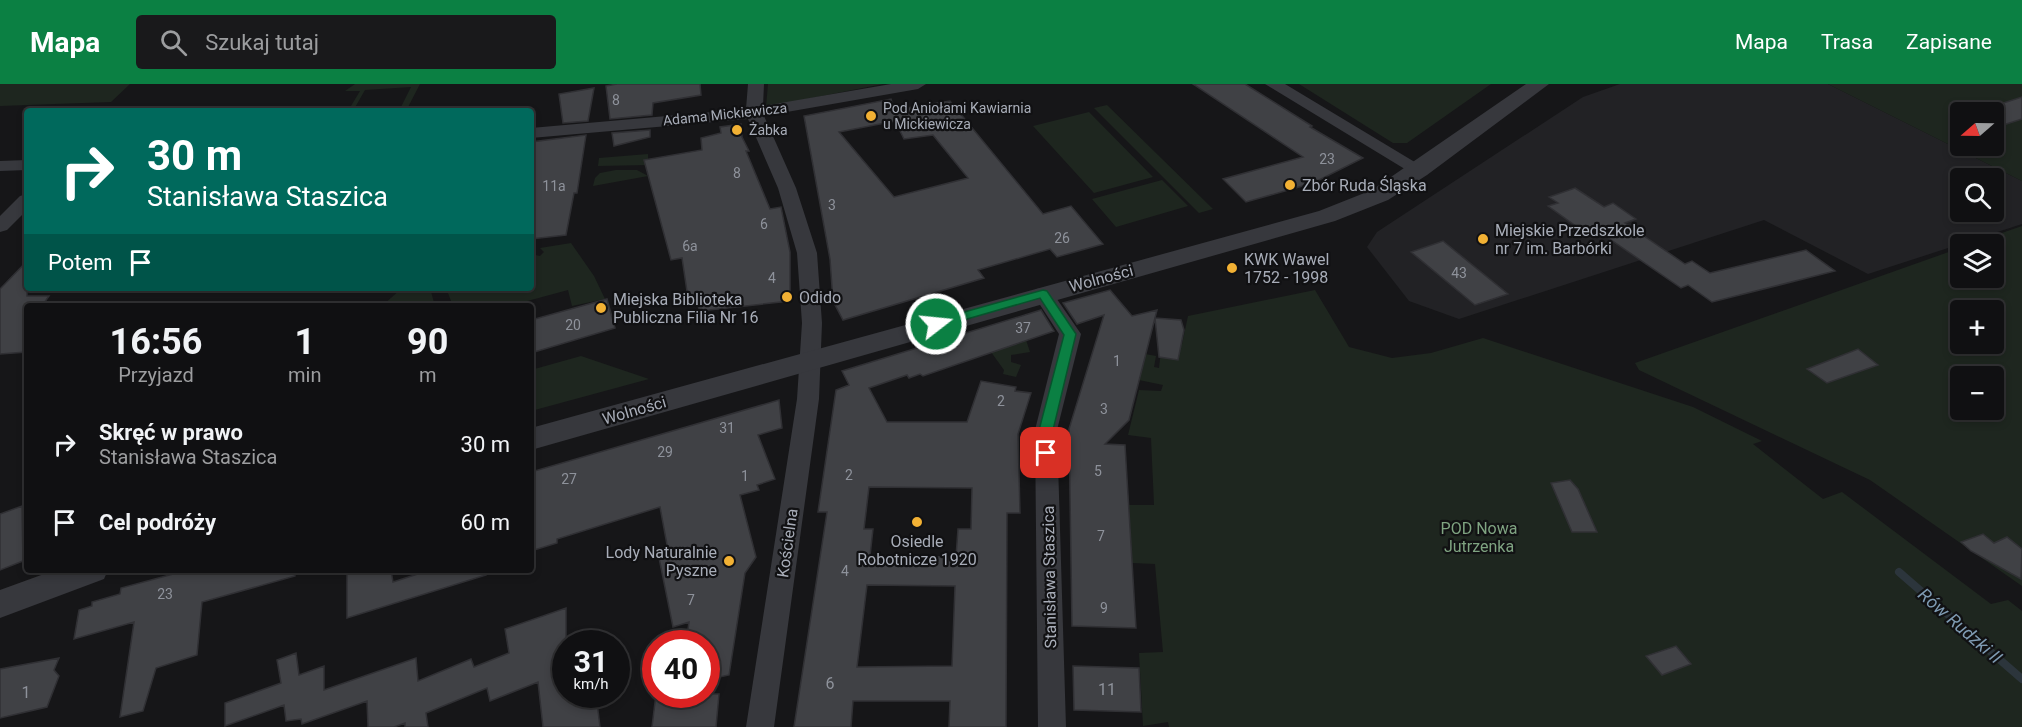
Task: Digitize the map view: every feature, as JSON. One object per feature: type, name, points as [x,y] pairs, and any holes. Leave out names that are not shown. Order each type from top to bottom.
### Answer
[{"type":"street","points":[[754,113],[756,84]]},
{"type":"street","name":"Adama Mickiewicza","points":[[534,133],[754,113],[918,84]]},
{"type":"street","points":[[1273,84],[1419,170]]},
{"type":"street","name":"Wolności","points":[[534,438],[1327,216],[1369,200],[1419,170],[1539,84]]},
{"type":"street","name":"Kościelna","points":[[754,113],[787,188],[807,253],[812,323],[808,399],[760,727]]},
{"type":"street","points":[[0,166],[24,165]]},
{"type":"street","points":[[0,226],[24,203]]},
{"type":"street","name":"Stanisława Staszica","points":[[1043,294],[1070,334],[1046,430],[1052,727]]},
{"type":"street","points":[[0,604],[84,573]]},
{"type":"shaded area","points":[[1620,84],[1828,84],[1950,145],[1950,156],[1972,156],[1996,168],[1950,168],[1950,222],[2004,222],[2004,172],[2022,181],[2022,224],[1991,234],[1950,234],[1950,247],[1868,274],[1764,220],[1459,319],[1409,301],[1367,247],[1377,232],[1583,97]]},
{"type":"green space","points":[[0,84],[130,84],[111,102],[0,106]]},
{"type":"green space","points":[[355,84],[420,84],[408,108],[400,108],[411,87],[365,90],[355,108],[350,108],[360,91],[345,91]]},
{"type":"green space","points":[[768,84],[883,84],[766,107]]},
{"type":"green space","points":[[1299,84],[1491,84],[1407,143],[1393,143]]},
{"type":"green space","points":[[1828,84],[2022,84],[2022,181],[2004,172],[2004,168],[1996,168],[1972,156],[2004,156],[2004,102],[1950,102],[1950,145]]},
{"type":"green space","points":[[1107,105],[1213,209],[1199,213],[1094,108]]},
{"type":"green space","points":[[1089,112],[1153,177],[1094,193],[1033,126]]},
{"type":"green space","points":[[648,154],[648,165],[598,166],[599,158]]},
{"type":"green space","points":[[637,170],[648,176],[593,186],[595,178],[600,173]]},
{"type":"green space","points":[[1162,180],[1188,206],[1116,227],[1092,199]]},
{"type":"green space","points":[[2022,226],[2022,586],[1870,480],[1639,370],[1635,363],[1950,252],[1950,288],[2004,288],[2004,234],[1999,234]]},
{"type":"green space","points":[[571,243],[594,276],[605,299],[572,306],[568,290],[520,303],[452,303],[447,291],[534,291],[534,255],[540,256],[544,252],[540,248]]},
{"type":"green space","name":"POD Nowa Jutrzenka","points":[[1315,290],[1349,347],[1392,358],[1431,353],[1483,338],[1693,407],[1762,441],[1753,444],[1823,499],[1842,492],[1991,604],[2008,600],[2022,611],[2022,727],[1169,727],[1168,722],[1143,726],[1139,653],[1163,652],[1155,564],[1132,563],[1129,505],[1154,505],[1151,438],[1128,435],[1139,390],[1161,391],[1163,385],[1139,380],[1145,354],[1156,356],[1154,367],[1159,368],[1161,350],[1182,344],[1188,316]]},
{"type":"green space","points":[[399,291],[431,291],[434,303],[385,303]]},
{"type":"green space","points":[[1026,340],[1030,352],[1011,355],[1011,362],[1021,365],[1016,377],[1003,374],[1004,370],[991,352]]},
{"type":"green space","points":[[581,356],[649,379],[534,410],[534,369]]},
{"type":"building","points":[[700,84],[701,95],[653,103],[652,115],[610,119],[606,86]]},
{"type":"building","points":[[1193,84],[1245,84],[1312,126],[1310,127],[1363,158],[1313,183],[1246,202],[1223,179],[1303,157]]},
{"type":"building","points":[[594,88],[588,121],[563,123],[559,94]]},
{"type":"building","points":[[2022,97],[2022,119],[2004,125],[2004,103]]},
{"type":"building","points":[[891,99],[894,110],[950,101],[1043,214],[1071,206],[1103,244],[1057,257],[1050,249],[978,270],[984,278],[843,320],[833,301],[830,259],[804,116]],"holes":[[[895,121],[904,139],[933,135],[968,178],[894,197],[839,132]]]},
{"type":"building","points":[[741,124],[742,137],[749,151],[746,151],[770,209],[781,207],[790,252],[790,301],[700,311],[694,296],[688,298],[682,258],[671,260],[644,160],[702,150],[701,138],[721,133],[720,127]]},
{"type":"building","points":[[650,130],[650,137],[614,146],[612,133]]},
{"type":"building","points":[[586,135],[577,193],[574,193],[566,235],[534,239],[534,142]]},
{"type":"building","points":[[1575,188],[1604,207],[1613,203],[1636,219],[1625,223],[1685,264],[1692,261],[1710,273],[1806,250],[1835,271],[1712,302],[1688,285],[1681,288],[1598,231],[1587,234],[1548,206],[1558,203],[1549,197]]},
{"type":"building","points":[[1443,241],[1508,294],[1475,305],[1411,252]]},
{"type":"building","points":[[24,264],[24,291],[27,291],[27,296],[49,296],[44,303],[24,303],[24,352],[0,354],[0,289]]},
{"type":"building","points":[[1110,290],[1132,316],[1157,310],[1129,420],[1105,444],[1125,445],[1136,628],[1072,626],[1069,429],[1104,315],[1077,324],[1063,303]]},
{"type":"building","points":[[607,299],[615,328],[534,352],[534,319]]},
{"type":"building","name":"Osiedle Robotnicze 1920","points":[[1041,310],[1054,331],[923,376],[920,374],[909,378],[907,375],[869,388],[887,422],[967,422],[981,381],[1016,387],[1015,391],[1031,393],[1018,434],[1020,513],[1007,513],[1006,727],[949,727],[950,701],[853,701],[851,727],[794,727],[827,512],[818,512],[836,390],[849,385],[842,371]],"holes":[[[869,487],[972,488],[971,529],[958,529],[956,557],[870,556],[873,529],[864,529]],[[867,585],[955,586],[952,666],[857,667]]]},
{"type":"building","points":[[1155,318],[1181,320],[1184,330],[1178,360],[1159,357]]},
{"type":"building","points":[[1858,349],[1878,365],[1827,383],[1807,369]]},
{"type":"building","points":[[779,400],[782,428],[758,435],[775,479],[757,485],[759,490],[740,495],[756,557],[745,573],[729,675],[720,677],[720,630],[688,630],[689,622],[673,627],[658,553],[668,550],[660,507],[557,539],[557,543],[534,550],[534,471]]},
{"type":"building","points":[[1570,480],[1578,489],[1597,532],[1572,532],[1551,483]]},
{"type":"building","points":[[22,506],[23,561],[0,570],[0,514]]},
{"type":"building","points":[[1983,534],[1994,543],[2007,537],[2022,549],[2021,579],[1971,551],[1961,542]]},
{"type":"building","points":[[177,573],[294,573],[295,576],[202,602],[197,655],[156,668],[143,711],[120,717],[134,622],[74,639],[79,610],[92,606],[92,602],[120,594],[121,588]]},
{"type":"building","points":[[347,573],[392,573],[393,582],[421,573],[486,573],[486,575],[347,618]]},
{"type":"building","points":[[566,608],[566,630],[552,630],[552,708],[598,708],[600,727],[543,727],[538,682],[490,701],[487,688],[426,713],[428,727],[405,727],[405,723],[394,727],[368,727],[367,701],[302,724],[301,719],[286,721],[284,705],[225,726],[225,703],[281,683],[277,660],[296,653],[299,675],[324,666],[324,690],[416,658],[418,681],[471,659],[474,667],[509,653],[505,629]]},
{"type":"building","points":[[1676,646],[1691,664],[1662,675],[1646,656]]},
{"type":"building","points":[[59,658],[54,670],[59,676],[47,707],[0,718],[0,669]]},
{"type":"building","points":[[1073,666],[1139,668],[1141,712],[1074,710]]},
{"type":"building","points":[[654,708],[718,708],[716,727],[652,727]]},
{"type":"waterway","name":"Rów Rudzki II","points":[[1899,572],[2022,679]]},
{"type":"place","name":"Pod Aniołami Kawiarnia u Mickiewicza","points":[[871,116]]},
{"type":"place","name":"Żabka","points":[[737,130]]},
{"type":"place","name":"Zbór Ruda Śląska","points":[[1290,185]]},
{"type":"place","name":"Miejskie Przedszkole nr 7 im. Barbórki","points":[[1483,239]]},
{"type":"place","name":"KWK Wawel 1752 - 1998","points":[[1232,268]]},
{"type":"place","name":"Odido","points":[[787,297]]},
{"type":"place","name":"Miejska Biblioteka Publiczna Filia Nr 16","points":[[601,308]]},
{"type":"place","name":"Osiedle Robotnicze 1920","points":[[917,522]]},
{"type":"place","name":"Lody Naturalnie Pyszne","points":[[729,561]]},
{"type":"route","points":[[936,324],[1043,294],[1070,334],[1046,430],[1046,453]]}]
